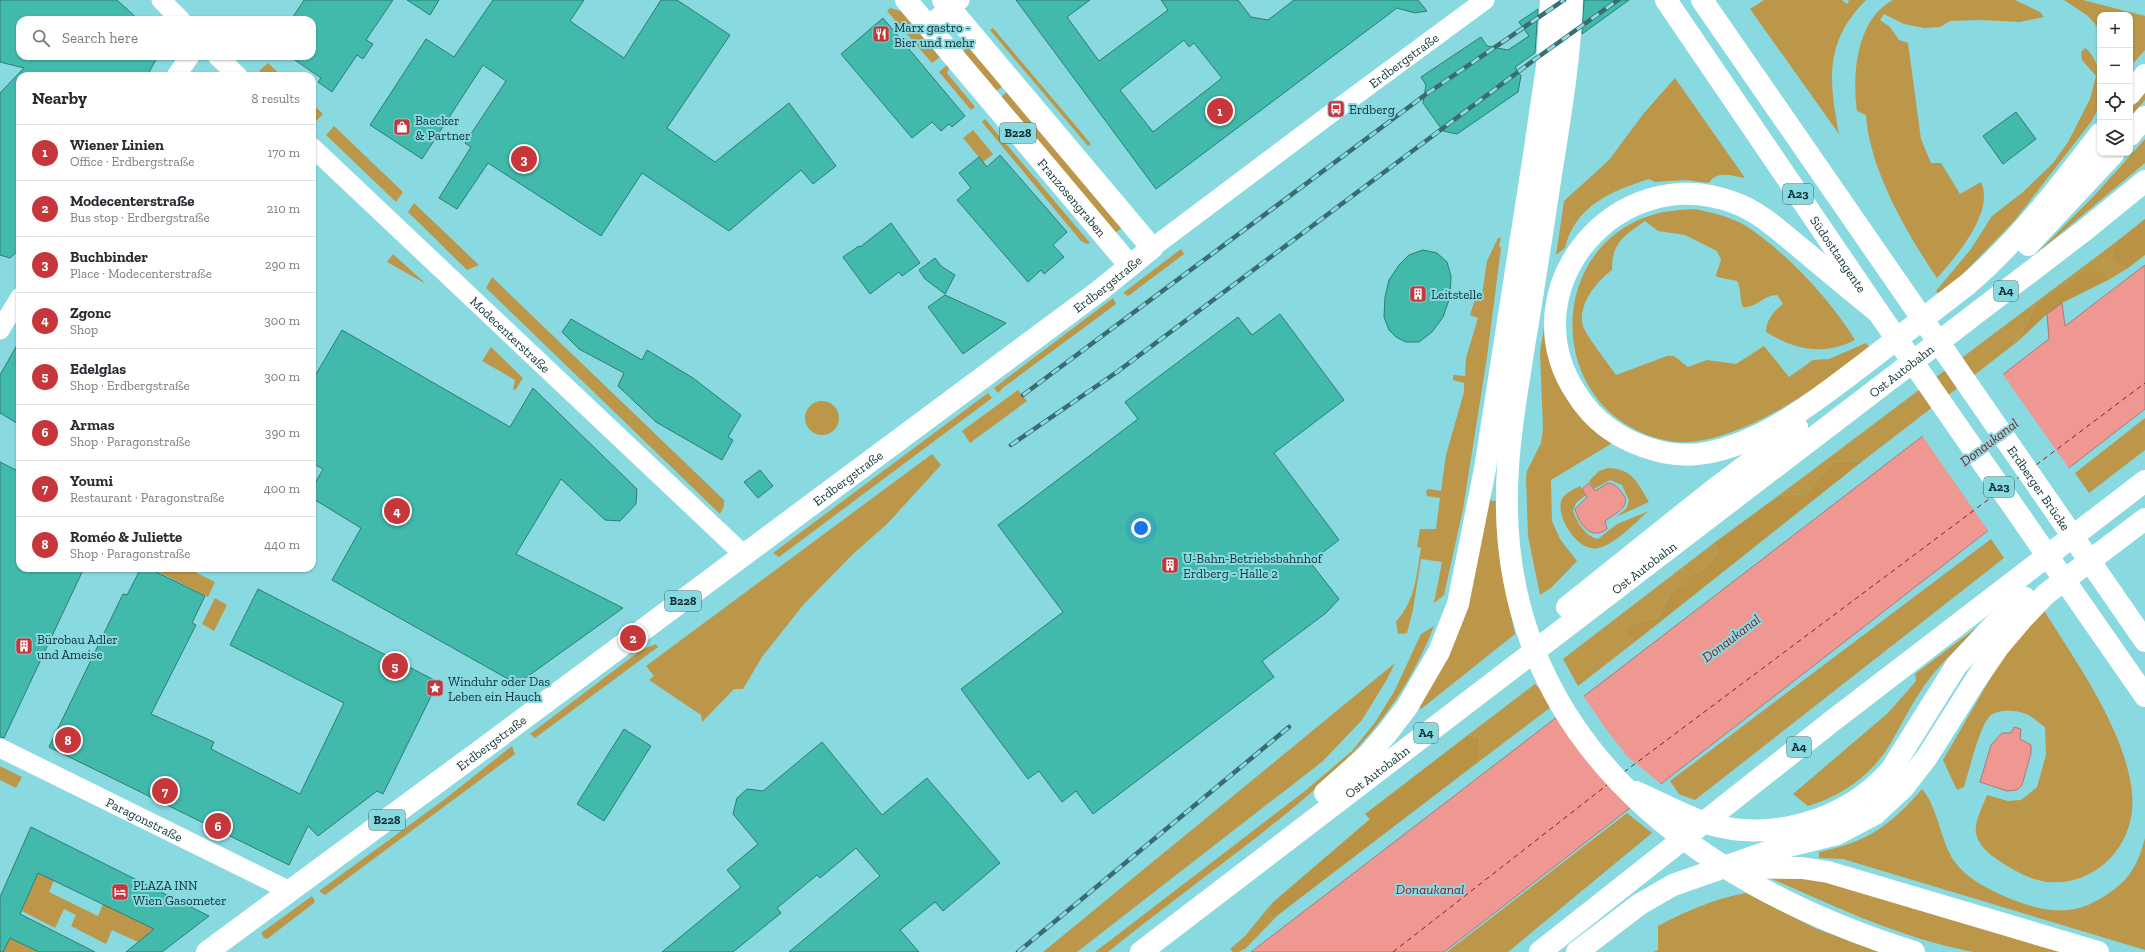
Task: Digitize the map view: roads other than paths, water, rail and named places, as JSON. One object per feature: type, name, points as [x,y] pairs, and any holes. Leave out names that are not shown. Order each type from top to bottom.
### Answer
[{"type":"main road","name":"Franzosengraben","points":[[906,0],[1130,266]]},
{"type":"main road","points":[[1294,833],[1298,816],[1349,772],[1387,733],[1425,678],[1450,628],[1467,565],[1485,469],[1547,66],[1551,0]]},
{"type":"main road","points":[[1572,0],[1567,73],[1514,410],[1508,467],[1508,530],[1517,592],[1536,655],[1559,702],[1589,749],[1622,786],[1658,819],[1700,852],[1778,899],[1868,937],[1914,952]]},
{"type":"main road","name":"Südosttangente","points":[[1666,0],[1878,312]]},
{"type":"main road","name":"Erdberger Brücke","points":[[1702,0],[2107,584]]},
{"type":"main road","name":"B228","points":[[951,3],[1152,248]]},
{"type":"main road","points":[[2133,90],[2145,75]]},
{"type":"main road","points":[[2133,131],[2145,117]]},
{"type":"main road","points":[[1878,312],[1782,233],[1753,212],[1738,204],[1712,196],[1691,192],[1675,193],[1658,195],[1627,207],[1601,226],[1587,240],[1575,256],[1560,290],[1556,322],[1556,339],[1559,357],[1571,386],[1589,412],[1615,434],[1643,447],[1673,454],[1706,453],[1731,446],[1767,430],[1809,406],[1968,284],[1992,263],[2049,201],[2097,138]]},
{"type":"main road","points":[[1294,833],[1307,818],[1706,496],[1996,274],[2058,215],[2111,156]]},
{"type":"main road","name":"Ost Autobahn","points":[[1141,952],[1294,833],[2085,230],[2145,181]]},
{"type":"main road","name":"Erdbergstraße","points":[[207,952],[744,555],[1152,248]]},
{"type":"main road","name":"A23","points":[[1878,312],[2145,696]]},
{"type":"main road","name":"A4","points":[[1540,952],[1832,722],[2145,481]]},
{"type":"main road","points":[[1622,786],[1706,823],[1727,828],[1767,830],[1806,823],[1826,817],[1863,797],[1879,784],[1891,770],[1956,666],[1993,626],[2015,606],[2145,507]]},
{"type":"main road","points":[[1577,952],[1656,894],[1694,876],[1773,850],[1836,834],[1869,818],[1890,801],[1926,757],[1974,681],[1999,646],[2022,619],[2046,594],[2145,519]]},
{"type":"main road","points":[[2107,584],[2145,616]]},
{"type":"main road","name":"A23","points":[[2107,584],[2145,641]]},
{"type":"main road","points":[[1726,866],[1802,868],[1828,872],[2098,952]]},
{"type":"street","points":[[162,0],[177,16]]},
{"type":"street","name":"Erdbergstraße","points":[[1152,248],[1308,130],[1485,0]]},
{"type":"street","points":[[928,25],[951,3]]},
{"type":"street","points":[[179,72],[187,60]]},
{"type":"street","points":[[221,60],[234,72]]},
{"type":"street","name":"Modecenterstraße","points":[[316,150],[744,555]]},
{"type":"street","points":[[0,328],[16,303]]},
{"type":"street","name":"Paragonstraße","points":[[0,748],[290,891]]},
{"type":"water","name":"Donaukanal","points":[[2145,265],[2145,409],[1444,952],[1251,952],[2049,339],[2047,314],[2062,303],[2065,326]]},
{"type":"water","points":[[1589,483],[1595,491],[1608,483],[1613,484],[1620,490],[1625,498],[1624,506],[1605,521],[1607,529],[1596,533],[1586,529],[1579,520],[1575,509],[1587,497],[1582,489]]},
{"type":"water","points":[[2014,727],[2021,729],[2020,739],[2031,745],[2031,753],[2022,785],[2017,790],[2007,791],[1980,782],[1991,745],[2002,733],[2011,733]]},
{"type":"railway","points":[[1023,395],[1425,95],[1564,0]]},
{"type":"railway","points":[[1011,445],[1117,372],[1534,60],[1618,0]]},
{"type":"railway","points":[[1018,952],[1289,727]]},
{"type":"place","name":"Marx gastro - Bier und mehr","points":[[881,34]]},
{"type":"place","name":"Erdberg","points":[[1336,109]]},
{"type":"place","name":"Wiener Linien","points":[[1220,111]]},
{"type":"place","name":"Baecker & Partner","points":[[402,127]]},
{"type":"place","name":"Buchbinder","points":[[524,159]]},
{"type":"place","name":"Leitstelle","points":[[1418,294]]},
{"type":"place","name":"Zgonc","points":[[397,511]]},
{"type":"place","name":"U-Bahn-Betriebsbahnhof Erdberg - Halle 2","points":[[1170,565]]},
{"type":"place","name":"Modecenterstraße","points":[[633,638]]},
{"type":"place","name":"Bürobau Adler und Ameise","points":[[24,646]]},
{"type":"place","name":"Edelglas","points":[[395,666]]},
{"type":"place","name":"Winduhr oder Das Leben ein Hauch","points":[[435,688]]},
{"type":"place","name":"Roméo & Juliette","points":[[68,740]]},
{"type":"place","name":"Youmi","points":[[165,791]]},
{"type":"place","name":"Armas","points":[[218,826]]},
{"type":"place","name":"PLAZA INN Wien Gasometer","points":[[120,892]]}]
